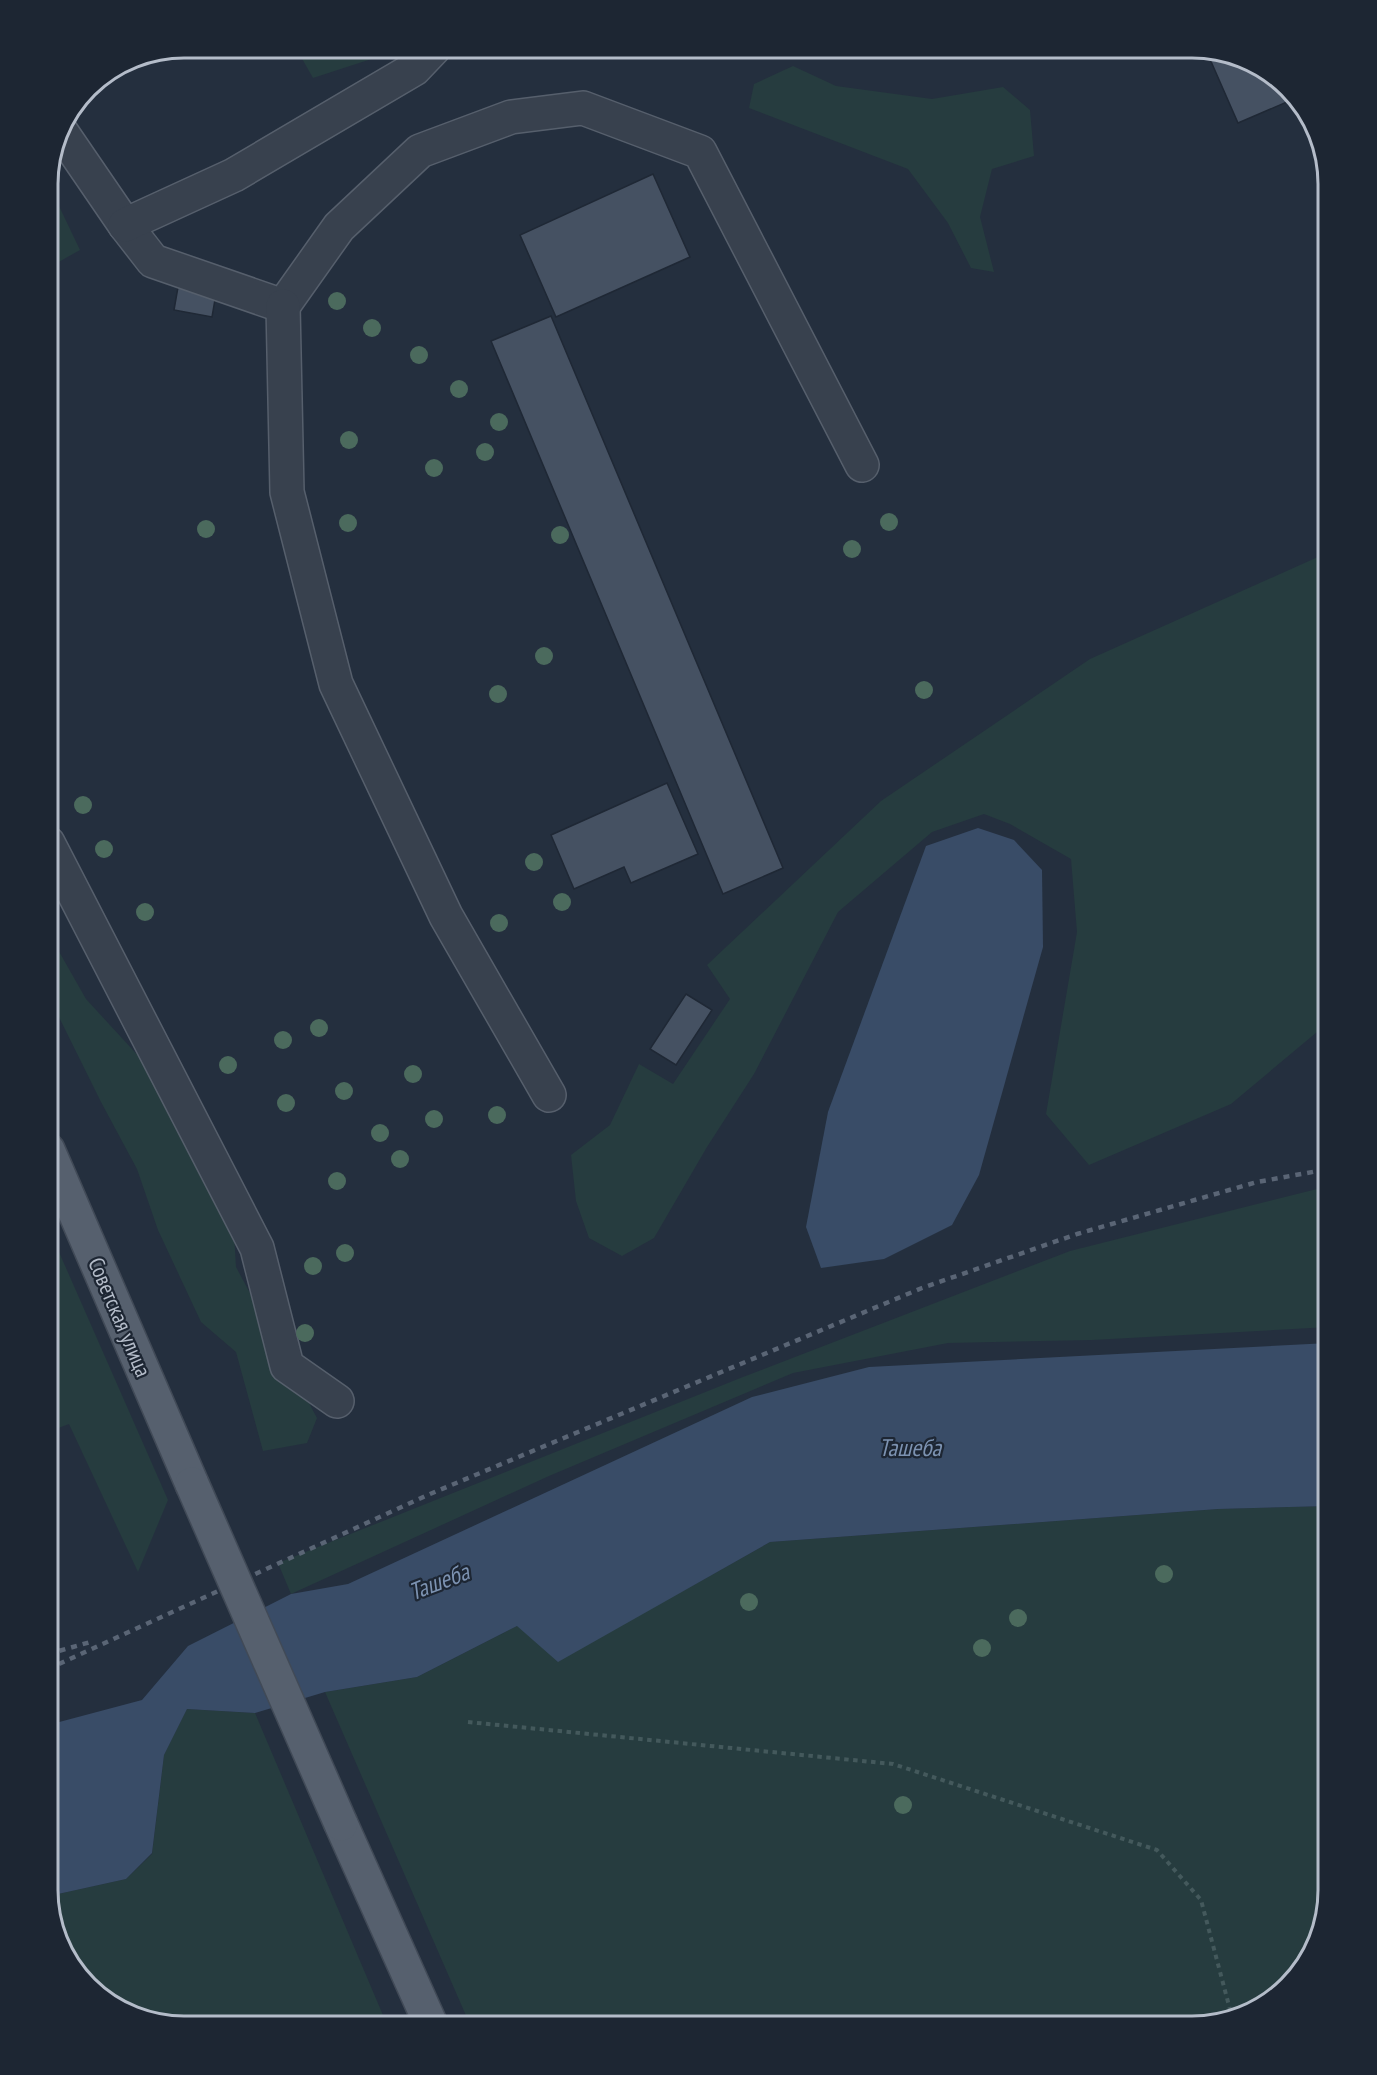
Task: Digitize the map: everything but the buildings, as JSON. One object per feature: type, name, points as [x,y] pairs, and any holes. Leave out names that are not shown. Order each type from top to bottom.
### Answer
[{"type":"main road","name":"Советская улица","points":[[58,1174],[192,1484],[427,2016]]},
{"type":"lane","points":[[125,225],[234,175],[414,69],[424,59]]},
{"type":"lane","points":[[549,1095],[446,916],[336,684],[287,492],[283,306],[339,226],[420,151],[512,117],[583,108],[700,152],[862,465]]},
{"type":"lane","points":[[67,140],[125,225],[153,261],[283,306]]},
{"type":"lane","points":[[59,863],[258,1248],[287,1366],[337,1401]]},
{"type":"path","points":[[468,1722],[893,1764],[1157,1850],[1201,1900],[1230,2010]]},
{"type":"green space","points":[[302,59],[371,59],[313,78]]},
{"type":"green space","points":[[793,66],[836,86],[932,99],[1003,87],[1030,110],[1034,156],[992,169],[980,217],[994,272],[971,268],[948,223],[908,169],[749,108],[754,84]]},
{"type":"green space","points":[[59,206],[80,250],[59,262]]},
{"type":"green space","points":[[1318,557],[1318,1031],[1231,1104],[1089,1165],[1046,1114],[1077,932],[1071,859],[1010,824],[984,814],[932,832],[838,912],[754,1074],[707,1147],[654,1238],[622,1256],[589,1238],[576,1201],[571,1155],[610,1125],[639,1064],[673,1084],[730,999],[707,965],[881,801],[1090,659]]},
{"type":"green space","points":[[59,951],[86,999],[166,1086],[233,1217],[236,1267],[317,1418],[307,1443],[263,1451],[236,1352],[201,1322],[158,1230],[137,1169],[59,1016]]},
{"type":"green space","points":[[1318,1189],[1318,1328],[1092,1340],[948,1343],[793,1373],[549,1476],[291,1594],[278,1563],[743,1377],[1070,1251]]},
{"type":"green space","points":[[58,1251],[168,1500],[138,1572],[69,1424],[58,1428]]},
{"type":"green space","points":[[1318,1506],[1317,1907],[1309,1939],[1302,1954],[1282,1980],[1256,2000],[1225,2012],[1192,2016],[466,2016],[325,1692],[417,1677],[517,1626],[683,1591],[770,1542],[1218,1509]]},
{"type":"green space","points":[[187,1709],[255,1713],[383,2016],[176,2016],[136,2007],[121,2000],[95,1980],[75,1954],[68,1939],[58,1894],[126,1879],[152,1854],[164,1755]]},
{"type":"water","points":[[978,828],[1014,840],[1042,870],[1043,947],[979,1175],[952,1225],[884,1259],[821,1268],[806,1227],[828,1112],[926,846]]},
{"type":"water","name":"Ташеба","points":[[1318,1344],[1318,1506],[1218,1509],[770,1542],[558,1662],[517,1626],[417,1677],[325,1692],[255,1713],[187,1709],[164,1755],[152,1853],[126,1879],[58,1894],[58,1722],[142,1700],[188,1646],[291,1594],[348,1584],[752,1397],[869,1367]]},
{"type":"railway","points":[[58,1664],[430,1494],[922,1288],[1077,1234],[1257,1182],[1318,1171]]},
{"type":"railway","points":[[58,1651],[94,1641]]}]
